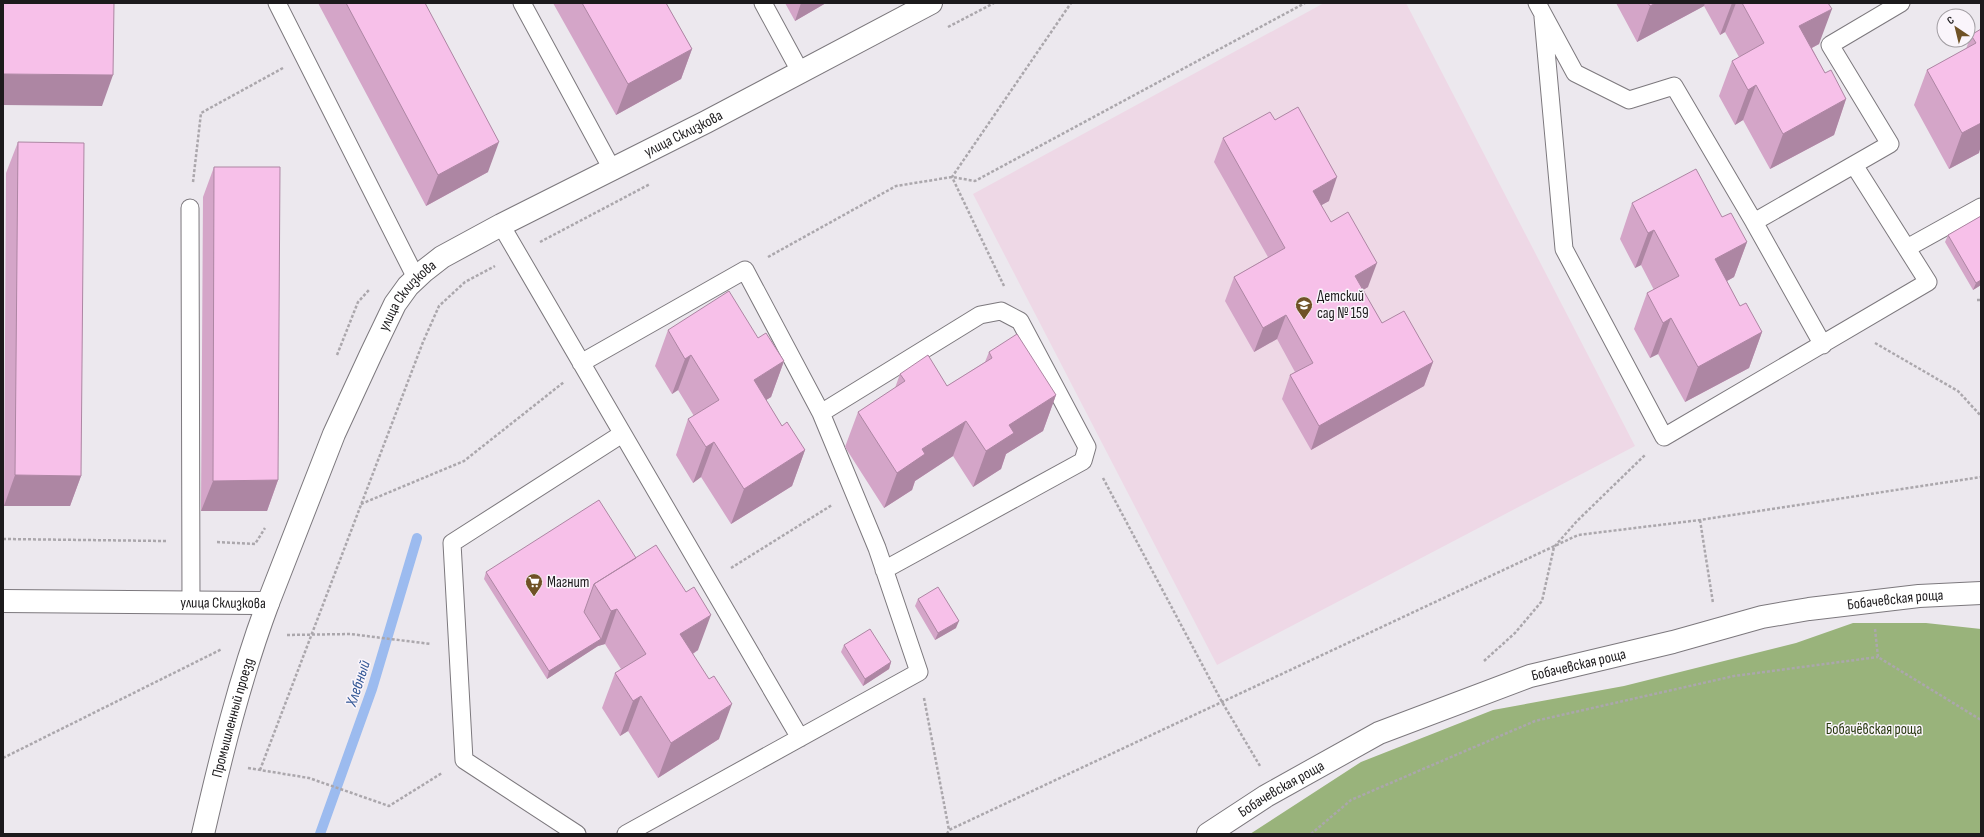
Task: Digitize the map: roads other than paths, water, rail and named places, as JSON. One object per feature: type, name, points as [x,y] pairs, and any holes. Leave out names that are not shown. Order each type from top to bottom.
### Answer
[{"type":"street","name":"улица Склизкова","points":[[3,601],[268,603],[338,427],[395,304],[416,278],[442,257],[501,225],[613,171],[932,3]]},
{"type":"street","name":"Бобачевская роща","points":[[1208,834],[1275,791],[1379,733],[1530,676],[1717,630],[1762,617],[1809,609],[1873,601],[1919,596],[1981,593]]},
{"type":"street","name":"Промышленный проезд","points":[[203,834],[219,764],[256,636],[268,603]]},
{"type":"lane","points":[[277,3],[416,278]]},
{"type":"lane","points":[[522,3],[613,171]]},
{"type":"lane","points":[[763,3],[801,73]]},
{"type":"lane","points":[[1754,222],[1890,144],[1830,45],[1901,3]]},
{"type":"lane","points":[[1540,10],[1564,249],[1664,437],[1928,282],[1854,165]]},
{"type":"lane","points":[[1540,10],[1575,73],[1629,100],[1674,86],[1754,222],[1823,345]]},
{"type":"lane","points":[[1907,248],[1981,207]]},
{"type":"lane","points":[[190,208],[191,602]]},
{"type":"lane","points":[[501,225],[800,738]]},
{"type":"lane","points":[[582,364],[745,270],[821,413],[884,570],[919,672],[626,834]]},
{"type":"lane","points":[[821,413],[980,315],[1001,311],[1020,321],[1087,447],[1083,461],[884,570]]},
{"type":"lane","points":[[577,834],[464,760],[452,543],[622,434]]},
{"type":"waterway","name":"Хлебный","points":[[320,834],[372,689],[417,538]]},
{"type":"place","name":"Детский сад № 159","points":[[1304,320]]},
{"type":"place","name":"Магнит","points":[[534,597]]},
{"type":"park label","name":"Бобачёвская роща","points":[[1874,729]]}]
